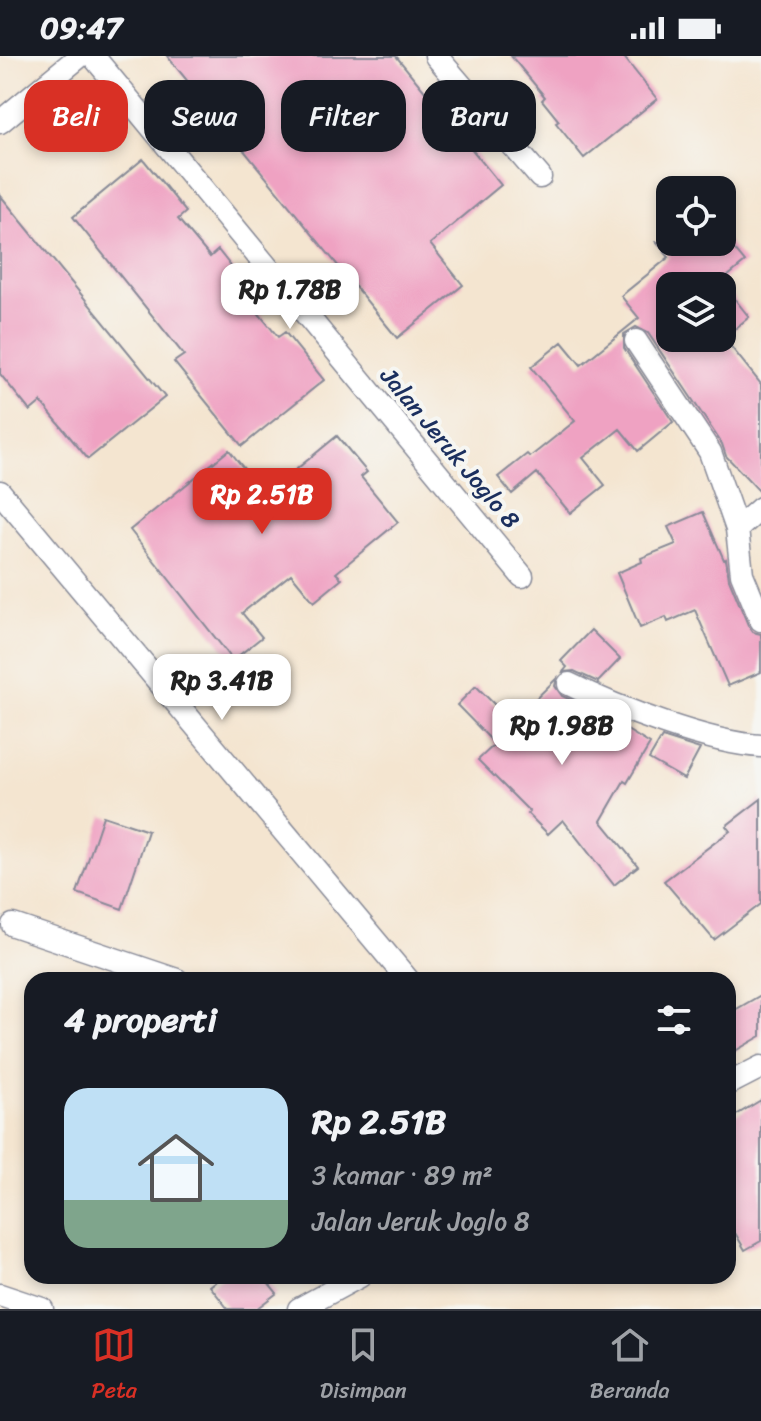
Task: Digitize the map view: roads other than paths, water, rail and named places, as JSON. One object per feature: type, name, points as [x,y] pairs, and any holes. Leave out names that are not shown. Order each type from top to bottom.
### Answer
[{"type":"street","points":[[0,122],[80,56]]},
{"type":"street","name":"Jalan Jeruk Joglo 8","points":[[93,56],[522,576]]},
{"type":"street","points":[[436,56],[540,177]]},
{"type":"street","points":[[636,341],[710,452],[737,529],[742,574],[761,620]]},
{"type":"street","points":[[2,498],[401,972]]},
{"type":"street","points":[[737,529],[761,508]]},
{"type":"street","points":[[569,684],[593,696],[687,730],[761,746]]},
{"type":"street","points":[[13,925],[153,972]]},
{"type":"street","points":[[736,1080],[761,1067]]},
{"type":"street","points":[[299,1309],[345,1284]]},
{"type":"street","points":[[0,1295],[42,1309]]}]
